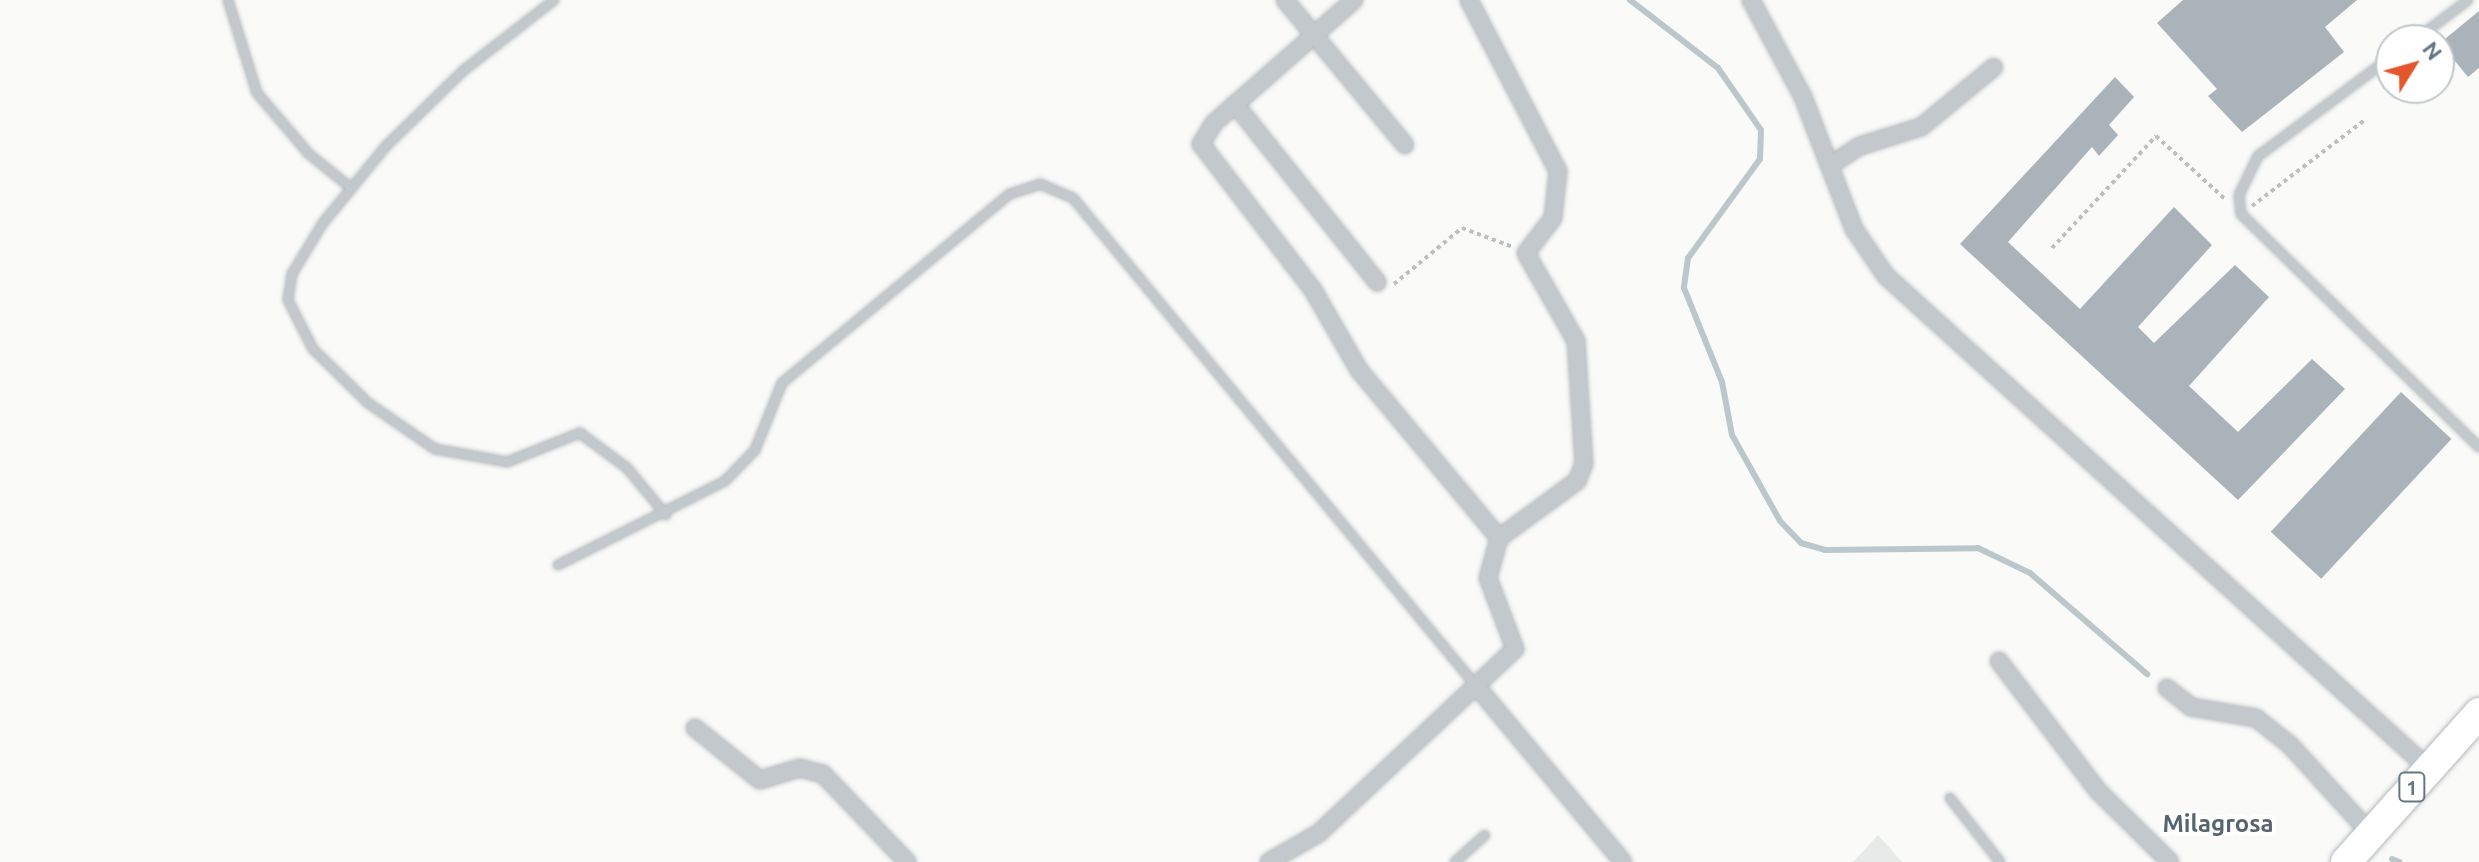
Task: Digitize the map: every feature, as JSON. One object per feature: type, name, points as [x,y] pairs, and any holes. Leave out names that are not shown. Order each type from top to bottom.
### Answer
[{"type":"highway","name":"1","points":[[2346,862],[2479,713]]},
{"type":"street","points":[[1285,0],[1405,145]]},
{"type":"street","points":[[1354,0],[1235,104],[1202,137],[1204,153],[1301,273],[1359,370],[1499,538]]},
{"type":"street","points":[[1269,862],[1319,833],[1478,688],[1515,649],[1488,578],[1499,538],[1577,481],[1584,464],[1576,341],[1526,253],[1553,218],[1558,171],[1469,0]]},
{"type":"street","points":[[1751,0],[1782,51],[1854,229],[1886,276],[2429,769]]},
{"type":"street","points":[[1829,166],[1860,146],[1921,127],[1994,67]]},
{"type":"street","points":[[1235,104],[1377,282]]},
{"type":"street","points":[[1999,661],[2098,791],[2170,862]]},
{"type":"street","points":[[1478,688],[1623,862]]},
{"type":"street","points":[[2167,688],[2191,707],[2256,718],[2290,745],[2371,834]]},
{"type":"street","points":[[695,728],[760,780],[800,768],[823,774],[907,862]]},
{"type":"lane","points":[[228,0],[257,93],[309,154],[351,188]]},
{"type":"lane","points":[[554,0],[464,70],[351,188],[292,274],[288,300],[313,349],[368,403],[435,449],[507,462],[580,433],[627,468],[666,515]]},
{"type":"lane","points":[[2436,24],[2468,0]]},
{"type":"lane","points":[[2375,69],[2258,156],[2239,195],[2241,214],[2479,447]]},
{"type":"lane","points":[[558,565],[666,515],[745,464],[782,383],[1010,194],[1057,187],[1478,688]]},
{"type":"lane","points":[[1950,798],[2000,862]]},
{"type":"lane","points":[[1455,862],[1485,835]]},
{"type":"path","points":[[2052,248],[2156,136],[2241,214],[2365,120]]},
{"type":"path","points":[[1377,282],[1399,280],[1462,228],[1526,253]]},
{"type":"shaded area","points":[[1878,835],[1902,862],[1853,862]]},
{"type":"building","points":[[2183,0],[2357,0],[2325,27],[2344,52],[2242,132],[2208,96],[2217,89],[2157,23]]},
{"type":"building","points":[[2479,11],[2479,68],[2468,77],[2455,61],[2455,31]]},
{"type":"building","points":[[2115,77],[2134,97],[2109,125],[2118,135],[2099,156],[2092,147],[2008,242],[2080,309],[2174,207],[2212,245],[2138,327],[2154,343],[2235,265],[2269,297],[2189,386],[2238,432],[2312,359],[2345,389],[2238,500],[1960,244]]},
{"type":"building","points":[[2401,392],[2451,439],[2321,579],[2271,532]]},
{"type":"waterway","points":[[1630,0],[1718,68],[1761,130],[1760,159],[1688,258],[1684,288],[1722,382],[1732,435],[1780,521],[1801,543],[1825,550],[1978,548],[2030,573],[2147,674]]},
{"type":"waterway","points":[[2392,859],[2399,862]]},
{"type":"district","name":"Milagrosa","points":[[2218,824]]}]
